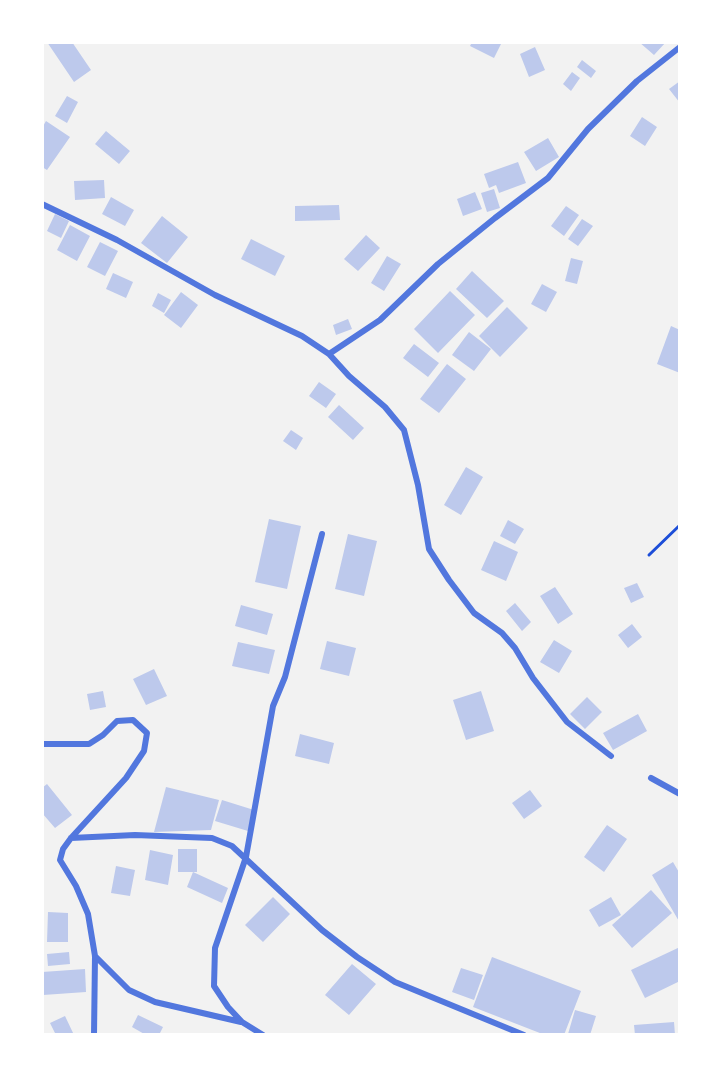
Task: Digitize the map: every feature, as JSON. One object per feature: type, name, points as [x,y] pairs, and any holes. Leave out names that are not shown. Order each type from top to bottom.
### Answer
[{"type":"street","points":[[329,354],[380,320],[438,264],[548,178],[588,129],[637,81],[680,47]]},
{"type":"street","points":[[42,204],[117,240],[215,295],[302,336],[329,354],[348,376],[385,407],[404,430],[418,485],[429,549],[448,580],[474,613],[502,633],[515,648],[533,678],[567,722],[611,756]]},
{"type":"street","points":[[263,1035],[242,1022],[228,1007],[214,986],[214,948],[246,857],[273,706],[285,677],[322,534]]},
{"type":"street","points":[[42,744],[89,744],[103,735],[117,721],[134,720],[147,733],[144,751],[126,778],[70,838],[63,849],[60,860],[76,886],[88,914],[95,956],[94,1035]]},
{"type":"street","points":[[651,778],[680,794]]},
{"type":"street","points":[[70,838],[135,835],[212,837],[232,846],[246,857],[322,930],[357,957],[396,982],[524,1035]]},
{"type":"street","points":[[95,956],[129,990],[155,1002],[242,1022]]},
{"type":"path","points":[[649,555],[680,525]]},
{"type":"building","points":[[47,42],[72,42],[91,70],[74,82]]},
{"type":"building","points":[[472,42],[502,42],[494,58],[470,46]]},
{"type":"building","points":[[639,42],[666,42],[654,55]]},
{"type":"building","points":[[535,47],[545,70],[529,77],[520,54]]},
{"type":"building","points":[[582,60],[596,71],[591,78],[577,67]]},
{"type":"building","points":[[572,72],[580,78],[571,91],[563,84]]},
{"type":"building","points":[[680,81],[680,103],[669,89]]},
{"type":"building","points":[[67,96],[78,102],[67,123],[55,116]]},
{"type":"building","points":[[642,117],[657,127],[645,146],[630,136]]},
{"type":"building","points":[[46,121],[70,137],[47,170],[42,167],[42,128]]},
{"type":"building","points":[[106,131],[130,151],[119,164],[95,144]]},
{"type":"building","points":[[548,138],[559,157],[536,171],[524,152]]},
{"type":"building","points":[[518,162],[526,183],[499,193],[496,185],[489,188],[484,174]]},
{"type":"building","points":[[104,180],[105,198],[75,200],[74,181]]},
{"type":"building","points":[[494,189],[500,208],[487,212],[481,193]]},
{"type":"building","points":[[475,192],[482,209],[463,216],[457,199]]},
{"type":"building","points":[[111,197],[134,210],[125,226],[102,214]]},
{"type":"building","points":[[339,205],[340,220],[295,221],[295,206]]},
{"type":"building","points":[[566,206],[579,215],[564,236],[551,226]]},
{"type":"building","points":[[55,214],[69,221],[61,238],[47,231]]},
{"type":"building","points":[[162,216],[188,237],[167,263],[141,243]]},
{"type":"building","points":[[582,219],[593,226],[578,246],[568,239]]},
{"type":"building","points":[[70,225],[90,236],[77,261],[57,250]]},
{"type":"building","points":[[366,235],[380,248],[358,271],[344,259]]},
{"type":"building","points":[[251,239],[285,256],[275,276],[241,259]]},
{"type":"building","points":[[100,242],[118,251],[105,276],[87,267]]},
{"type":"building","points":[[387,256],[401,264],[384,291],[371,283]]},
{"type":"building","points":[[571,258],[583,261],[577,284],[565,281]]},
{"type":"building","points":[[472,271],[504,301],[487,318],[456,289]]},
{"type":"building","points":[[113,273],[133,282],[126,298],[106,289]]},
{"type":"building","points":[[542,284],[557,292],[546,312],[531,304]]},
{"type":"building","points":[[450,291],[475,315],[438,353],[414,329]]},
{"type":"building","points":[[181,292],[198,305],[181,328],[164,315]]},
{"type":"building","points":[[158,293],[171,300],[164,313],[152,306]]},
{"type":"building","points":[[507,307],[528,328],[500,357],[479,336]]},
{"type":"building","points":[[348,319],[352,329],[336,335],[333,325]]},
{"type":"building","points":[[671,326],[680,330],[680,373],[657,364]]},
{"type":"building","points":[[469,332],[491,349],[474,371],[452,355]]},
{"type":"building","points":[[414,344],[439,363],[428,377],[403,358]]},
{"type":"building","points":[[447,364],[466,379],[439,413],[420,399]]},
{"type":"building","points":[[319,382],[336,394],[326,408],[309,396]]},
{"type":"building","points":[[339,405],[364,428],[353,440],[328,417]]},
{"type":"building","points":[[291,430],[303,438],[296,450],[283,441]]},
{"type":"building","points":[[466,467],[483,477],[461,515],[444,505]]},
{"type":"building","points":[[269,519],[301,526],[287,589],[255,582]]},
{"type":"building","points":[[508,520],[524,529],[515,544],[500,536]]},
{"type":"building","points":[[348,534],[377,541],[364,596],[335,589]]},
{"type":"building","points":[[494,541],[518,552],[506,581],[481,570]]},
{"type":"building","points":[[637,583],[644,597],[631,603],[624,588]]},
{"type":"building","points":[[555,587],[573,614],[558,624],[540,596]]},
{"type":"building","points":[[515,603],[531,622],[522,631],[506,611]]},
{"type":"building","points":[[241,605],[273,614],[267,635],[235,626]]},
{"type":"building","points":[[632,624],[642,637],[628,648],[618,635]]},
{"type":"building","points":[[554,640],[572,651],[559,673],[540,662]]},
{"type":"building","points":[[327,641],[356,648],[349,676],[320,669]]},
{"type":"building","points":[[238,642],[275,650],[269,674],[232,666]]},
{"type":"building","points":[[154,669],[167,696],[146,705],[133,679]]},
{"type":"building","points":[[103,691],[106,707],[90,710],[87,694]]},
{"type":"building","points":[[481,691],[494,731],[466,740],[453,700]]},
{"type":"building","points":[[587,697],[602,712],[585,729],[570,714]]},
{"type":"building","points":[[638,714],[647,731],[613,750],[603,733]]},
{"type":"building","points":[[300,734],[334,743],[329,764],[295,756]]},
{"type":"building","points":[[47,784],[72,815],[55,828],[42,813],[42,788]]},
{"type":"building","points":[[166,787],[219,800],[211,830],[154,832]]},
{"type":"building","points":[[530,790],[542,806],[524,819],[512,803]]},
{"type":"building","points":[[222,800],[254,810],[248,831],[215,821]]},
{"type":"building","points":[[607,825],[627,839],[604,872],[584,857]]},
{"type":"building","points":[[178,849],[197,849],[197,872],[178,872]]},
{"type":"building","points":[[150,850],[173,855],[168,885],[145,880]]},
{"type":"building","points":[[673,862],[680,874],[680,923],[652,875]]},
{"type":"building","points":[[116,866],[135,870],[130,896],[111,893]]},
{"type":"building","points":[[193,872],[228,888],[222,903],[187,887]]},
{"type":"building","points":[[651,890],[672,913],[632,948],[612,925]]},
{"type":"building","points":[[273,897],[290,914],[263,942],[245,925]]},
{"type":"building","points":[[611,897],[621,915],[599,927],[589,910]]},
{"type":"building","points":[[48,912],[68,913],[68,942],[47,942]]},
{"type":"building","points":[[680,947],[680,981],[645,998],[631,970]]},
{"type":"building","points":[[69,952],[70,964],[48,966],[47,954]]},
{"type":"building","points":[[492,957],[581,991],[564,1035],[545,1035],[473,1007]]},
{"type":"building","points":[[352,964],[376,984],[349,1015],[325,995]]},
{"type":"building","points":[[461,968],[483,975],[474,1000],[452,992]]},
{"type":"building","points":[[85,969],[86,992],[43,995],[42,972]]},
{"type":"building","points":[[575,1010],[596,1016],[590,1035],[568,1034]]},
{"type":"building","points":[[138,1015],[163,1027],[159,1035],[146,1035],[132,1027]]},
{"type":"building","points":[[65,1016],[74,1035],[56,1035],[50,1023]]},
{"type":"building","points":[[674,1022],[675,1035],[635,1035],[634,1025]]}]
